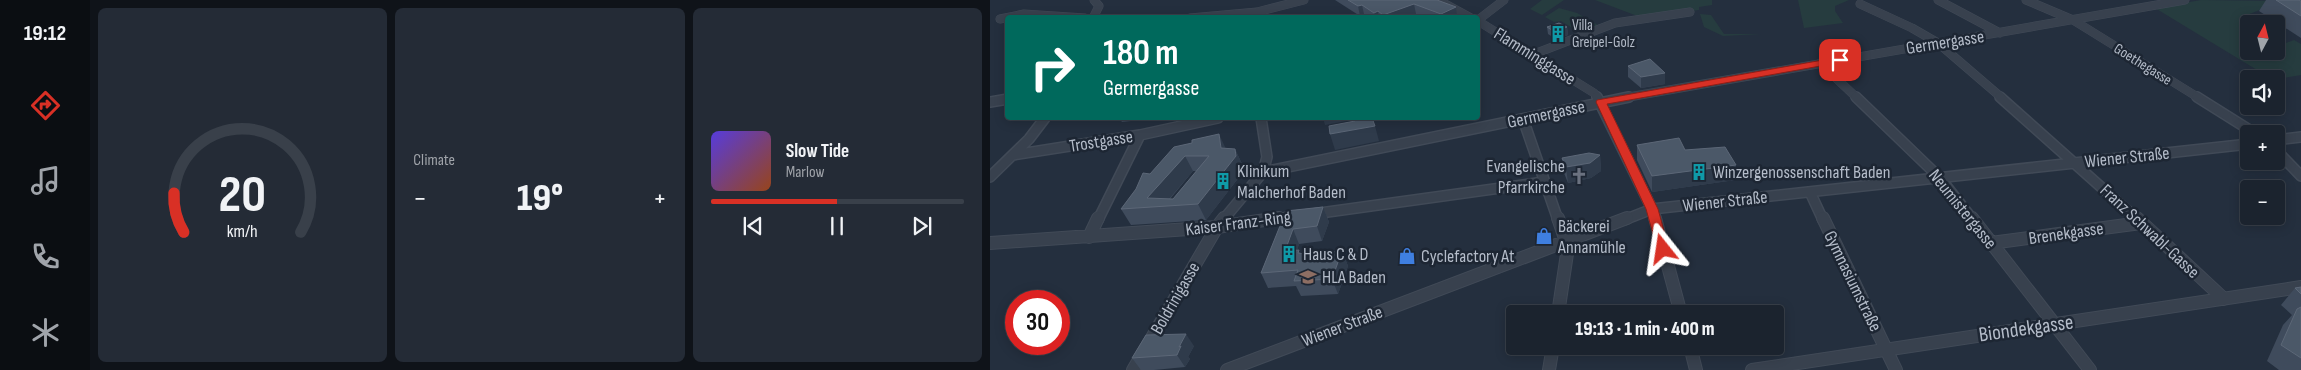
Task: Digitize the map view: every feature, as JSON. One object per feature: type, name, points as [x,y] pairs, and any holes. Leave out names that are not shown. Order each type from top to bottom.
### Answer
[{"type":"street","points":[[1094,0],[1099,6],[1094,15]]},
{"type":"street","points":[[1224,15],[1257,12],[1304,0]]},
{"type":"street","points":[[1438,0],[1466,15]]},
{"type":"street","points":[[1480,20],[1504,0]]},
{"type":"street","points":[[1938,0],[2000,33]]},
{"type":"street","name":"Goethegasse","points":[[2026,0],[2073,20],[2242,125]]},
{"type":"street","name":"Germergasse","points":[[1263,172],[1601,102],[2185,0]]},
{"type":"street","name":"Franz Schwabl-Gasse","points":[[1860,4],[1912,28],[1938,43],[2076,162],[2224,299]]},
{"type":"street","points":[[1253,15],[1257,12]]},
{"type":"street","points":[[1534,54],[1615,22],[1690,12]]},
{"type":"street","points":[[1020,15],[1039,15]]},
{"type":"street","name":"Flamminggasse","points":[[1480,23],[1534,54],[1594,94],[1601,102],[1652,209],[1679,305]]},
{"type":"street","name":"Neumistergasse","points":[[1820,64],[1940,178],[2090,370]]},
{"type":"street","points":[[990,102],[1005,100]]},
{"type":"street","points":[[1523,119],[1568,247],[1559,305]]},
{"type":"street","points":[[990,177],[1013,155],[1043,120]]},
{"type":"street","name":"Trostgasse","points":[[1013,155],[1140,135],[1209,120]]},
{"type":"street","points":[[1261,120],[1267,156],[1263,172]]},
{"type":"street","points":[[1088,237],[1140,135]]},
{"type":"street","points":[[2285,139],[2301,137]]},
{"type":"street","name":"Wiener Straße","points":[[1228,370],[1566,240],[1652,209],[2240,145]]},
{"type":"street","points":[[2285,159],[2301,176]]},
{"type":"street","name":"Boldrinigasse","points":[[1133,370],[1217,227],[1263,172]]},
{"type":"street","name":"Kaiser Franz-Ring","points":[[990,243],[1217,227],[1544,182]]},
{"type":"street","name":"Gymnasiumstraße","points":[[1810,192],[1896,370]]},
{"type":"street","name":"Brenekgasse","points":[[1991,243],[2141,223]]},
{"type":"street","name":"Biondekgasse","points":[[1752,370],[2301,287]]},
{"type":"street","points":[[1549,370],[1552,355]]},
{"type":"street","points":[[1692,355],[1696,370]]},
{"type":"green space","points":[[1542,0],[1564,0],[1542,15],[1530,9]]},
{"type":"green space","points":[[1595,0],[1712,0],[1712,5],[1699,7],[1699,10],[1640,17]]},
{"type":"green space","points":[[1798,0],[1849,0],[1835,6],[1835,11],[1843,23],[1804,28]]},
{"type":"green space","points":[[2201,0],[2282,1],[2247,15],[2240,15],[2240,60],[2155,8]]},
{"type":"green space","points":[[1559,8],[1577,13],[1598,25],[1579,32],[1561,21],[1554,22],[1545,17]]},
{"type":"green space","points":[[1700,14],[1711,15],[1724,34],[1761,34],[1723,36],[1704,27]]},
{"type":"green space","points":[[2294,40],[2301,44],[2301,75],[2285,78],[2285,70],[2257,70],[2241,60],[2285,60],[2285,43]]},
{"type":"building","points":[[1348,0],[1437,0],[1456,7],[1441,14],[1414,4],[1383,15],[1378,11],[1374,13],[1362,5],[1358,6]]},
{"type":"building","points":[[2276,0],[2301,1],[2301,16]]},
{"type":"building","points":[[1559,23],[1567,27],[1555,32],[1547,27]]},
{"type":"building","points":[[1650,59],[1665,73],[1641,77],[1628,66]]},
{"type":"building","points":[[1373,120],[1375,126],[1330,134],[1329,126]]},
{"type":"building","points":[[1219,134],[1221,148],[1235,149],[1236,156],[1198,204],[1121,209],[1136,189],[1143,173],[1150,174],[1174,147],[1192,143],[1192,140]],"holes":[[[1185,156],[1209,156],[1173,199],[1147,198]]]},
{"type":"building","points":[[1679,138],[1685,150],[1725,147],[1736,165],[1652,176],[1637,145]]},
{"type":"building","points":[[1589,153],[1600,155],[1590,163],[1566,167],[1562,158]]},
{"type":"building","points":[[1323,207],[1317,226],[1293,229],[1285,251],[1299,250],[1298,253],[1305,254],[1342,251],[1332,279],[1294,281],[1298,270],[1261,273],[1286,211]]},
{"type":"building","points":[[2301,287],[2301,294],[2295,288]]},
{"type":"building","points":[[2301,307],[2301,358],[2281,345],[2297,309]]},
{"type":"building","points":[[1186,334],[1177,355],[1132,358],[1146,335]]},
{"type":"place","name":"Villa Greipel-Golz","points":[[1558,34]]},
{"type":"place","name":"Winzergenossenschaft Baden","points":[[1699,172]]},
{"type":"place","name":"Evangelische Pfarrkirche","points":[[1579,176]]},
{"type":"place","name":"Klinikum Malcherhof Baden","points":[[1223,181]]},
{"type":"place","name":"Bäckerei Annamühle","points":[[1544,236]]},
{"type":"place","name":"Haus C & D","points":[[1289,254]]},
{"type":"place","name":"Cyclefactory At","points":[[1407,256]]},
{"type":"place","name":"HLA Baden","points":[[1308,277]]},
{"type":"route","points":[[1663,249],[1652,209],[1601,102],[1840,60]]}]
